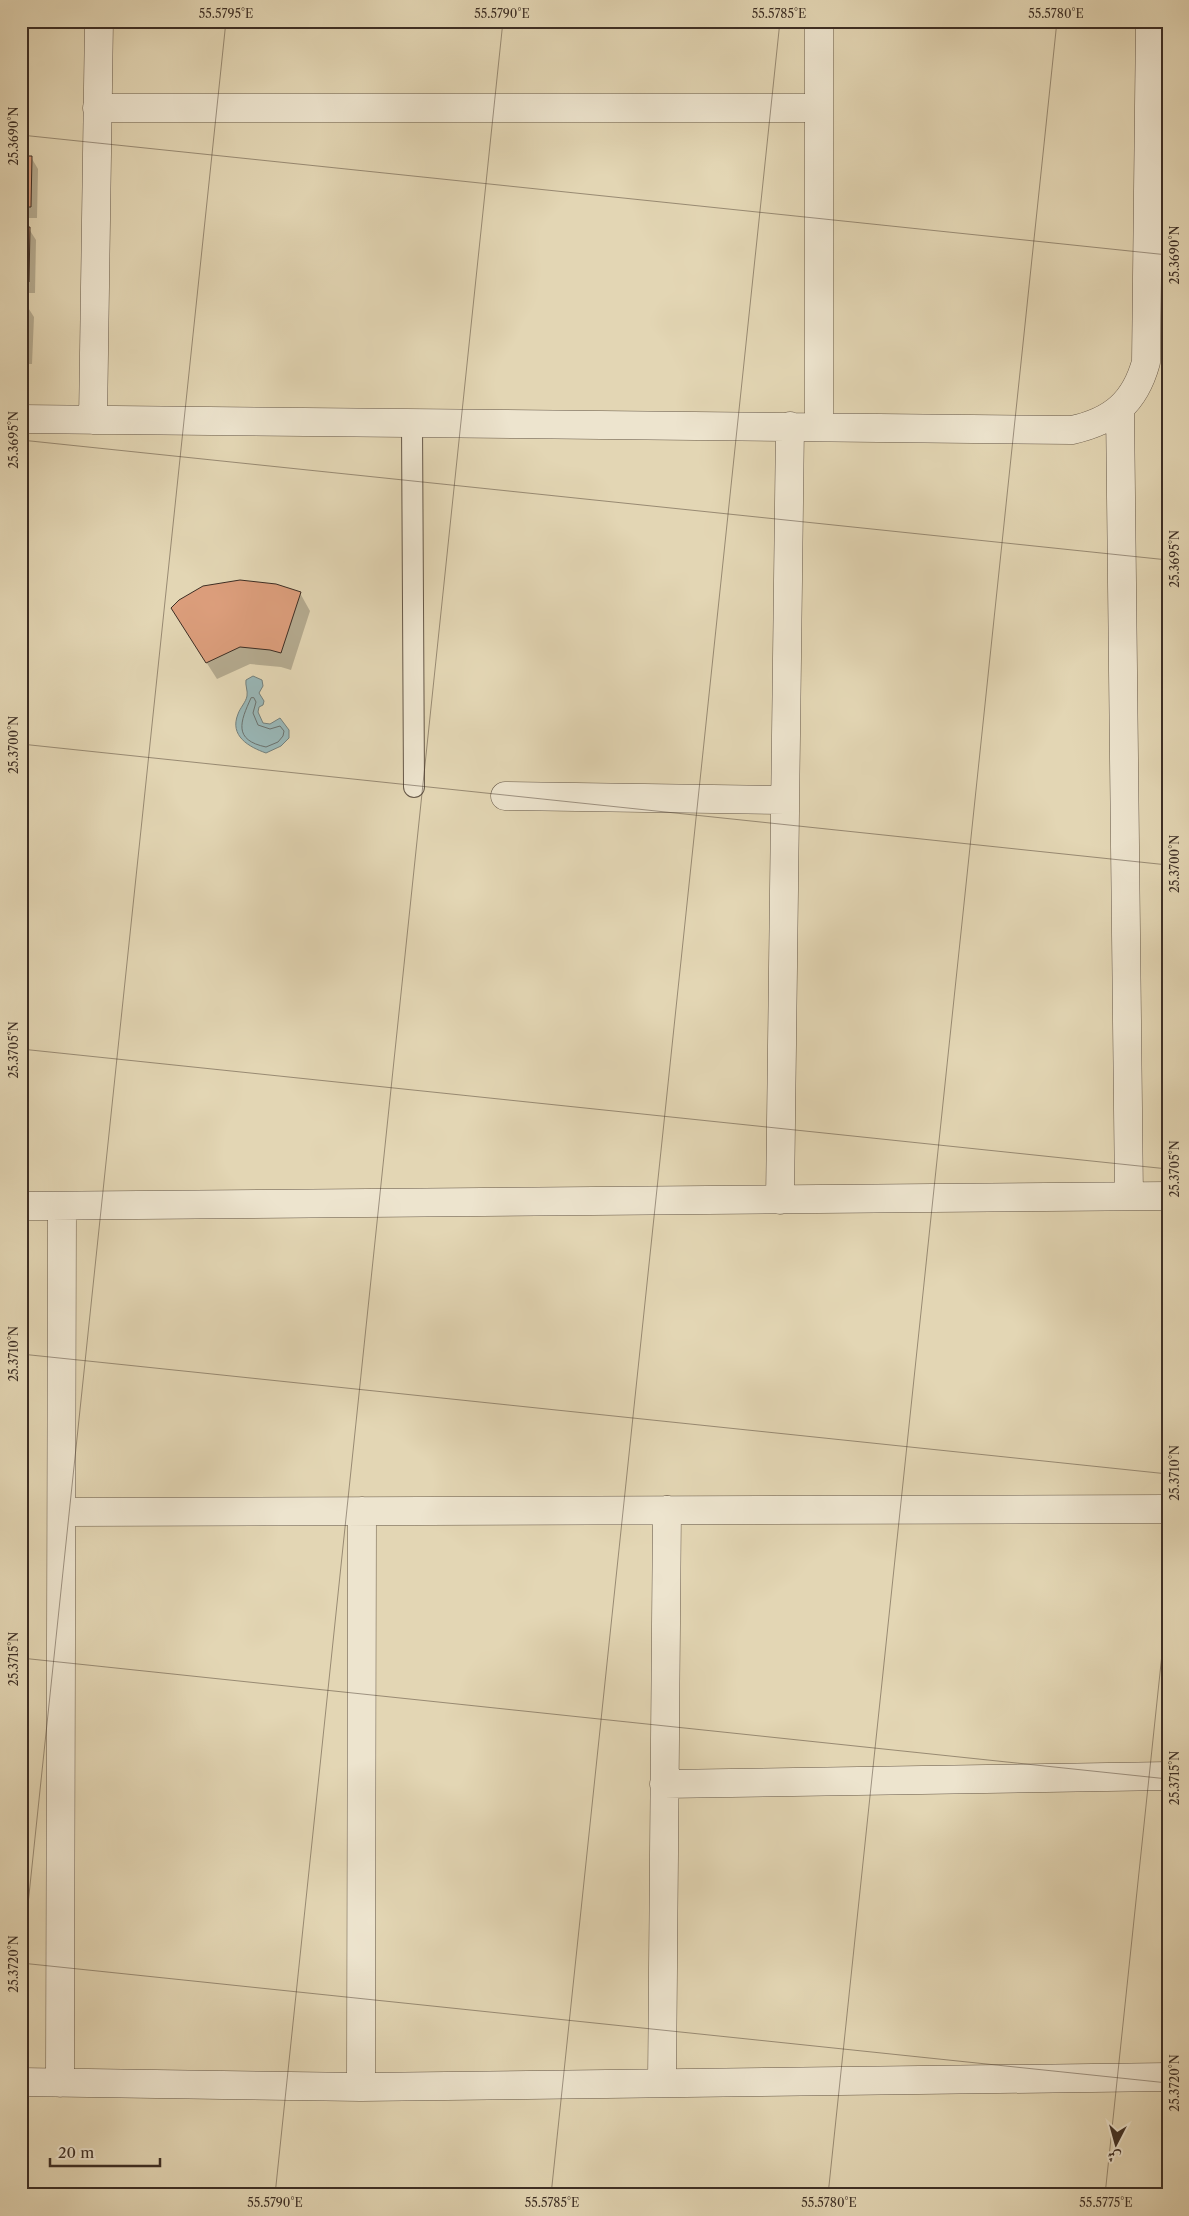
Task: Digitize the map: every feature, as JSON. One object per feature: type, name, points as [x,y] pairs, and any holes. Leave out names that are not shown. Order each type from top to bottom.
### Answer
[{"type":"street","points":[[94,420],[99,21]]},
{"type":"street","points":[[819,21],[819,427]]},
{"type":"street","points":[[21,419],[1072,430],[1089,426],[1106,419],[1132,395],[1141,379],[1147,353],[1150,21]]},
{"type":"street","points":[[97,108],[819,108]]},
{"type":"street","points":[[1120,408],[1129,1196]]},
{"type":"street","points":[[780,1200],[790,426]]},
{"type":"street","points":[[505,796],[785,800]]},
{"type":"street","points":[[21,1206],[1168,1196]]},
{"type":"street","points":[[60,2083],[63,1512],[62,1206]]},
{"type":"street","points":[[63,1512],[1168,1509]]},
{"type":"street","points":[[662,2083],[667,1510]]},
{"type":"street","points":[[361,2087],[362,1511]]},
{"type":"street","points":[[664,1784],[1168,1776]]},
{"type":"street","points":[[21,2082],[361,2087],[1168,2077]]},
{"type":"lane","points":[[412,423],[414,787]]},
{"type":"water","points":[[253,676],[262,680],[263,686],[259,693],[264,701],[263,705],[259,707],[258,712],[263,723],[270,724],[280,718],[289,730],[289,738],[281,746],[266,753],[242,740],[236,729],[238,714],[247,696],[246,680]]},
{"type":"building","points":[[21,156],[32,156],[31,207],[21,207]]},
{"type":"building","points":[[21,227],[30,227],[29,282],[21,282]]},
{"type":"building","points":[[21,304],[28,304],[26,353],[21,353]]},
{"type":"building","points":[[240,580],[276,584],[301,592],[281,653],[240,647],[206,663],[171,608],[179,600],[203,586]]}]
